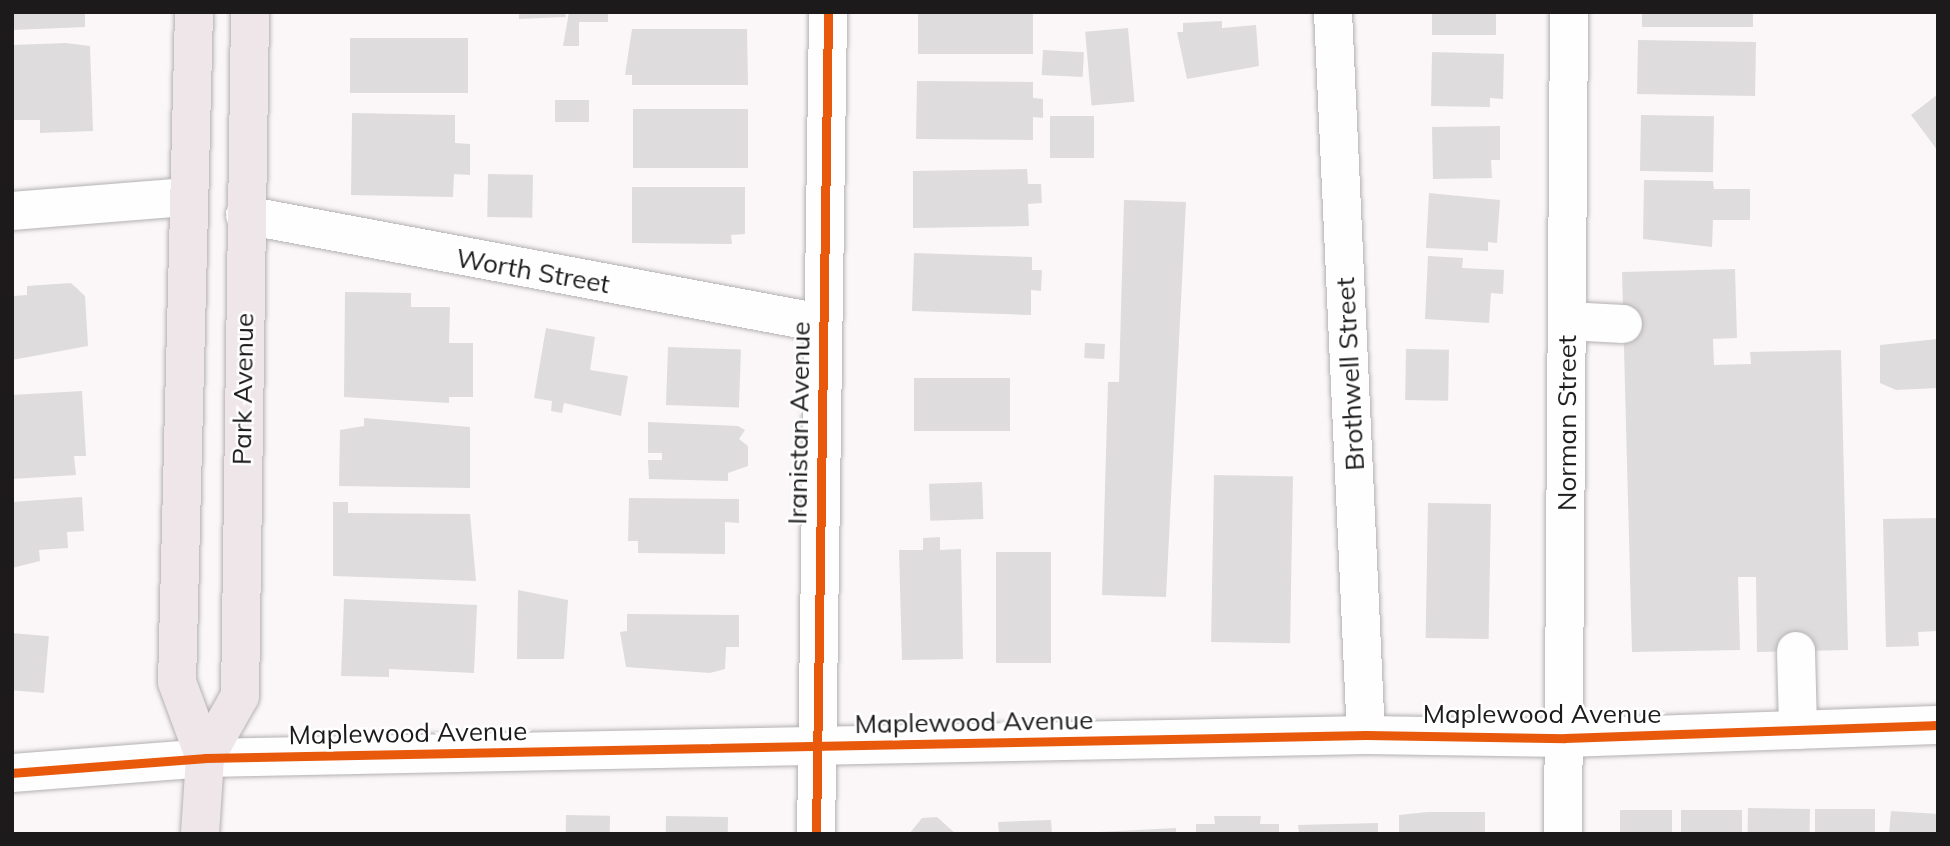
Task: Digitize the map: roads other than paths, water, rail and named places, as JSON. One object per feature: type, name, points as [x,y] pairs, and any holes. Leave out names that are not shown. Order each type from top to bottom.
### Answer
[{"type":"main road","name":"Park Avenue","points":[[194,12],[187,197],[177,682],[205,758],[200,834]]},
{"type":"main road","name":"Park Avenue","points":[[205,758],[240,696],[250,12]]},
{"type":"main road","points":[[187,197],[245,215]]},
{"type":"street","name":"Iranistan Avenue","points":[[816,834],[821,323],[828,12]]},
{"type":"street","name":"Brothwell Street","points":[[1333,12],[1366,735]]},
{"type":"street","name":"Norman Street","points":[[1563,834],[1569,12]]},
{"type":"street","points":[[12,211],[187,197]]},
{"type":"street","name":"Worth Street","points":[[245,215],[821,323]]},
{"type":"street","points":[[1567,321],[1623,324]]},
{"type":"street","points":[[1796,651],[1798,730]]},
{"type":"street","name":"Maplewood Avenue","points":[[12,773],[205,758],[1366,735],[1565,738],[1938,724]]}]
